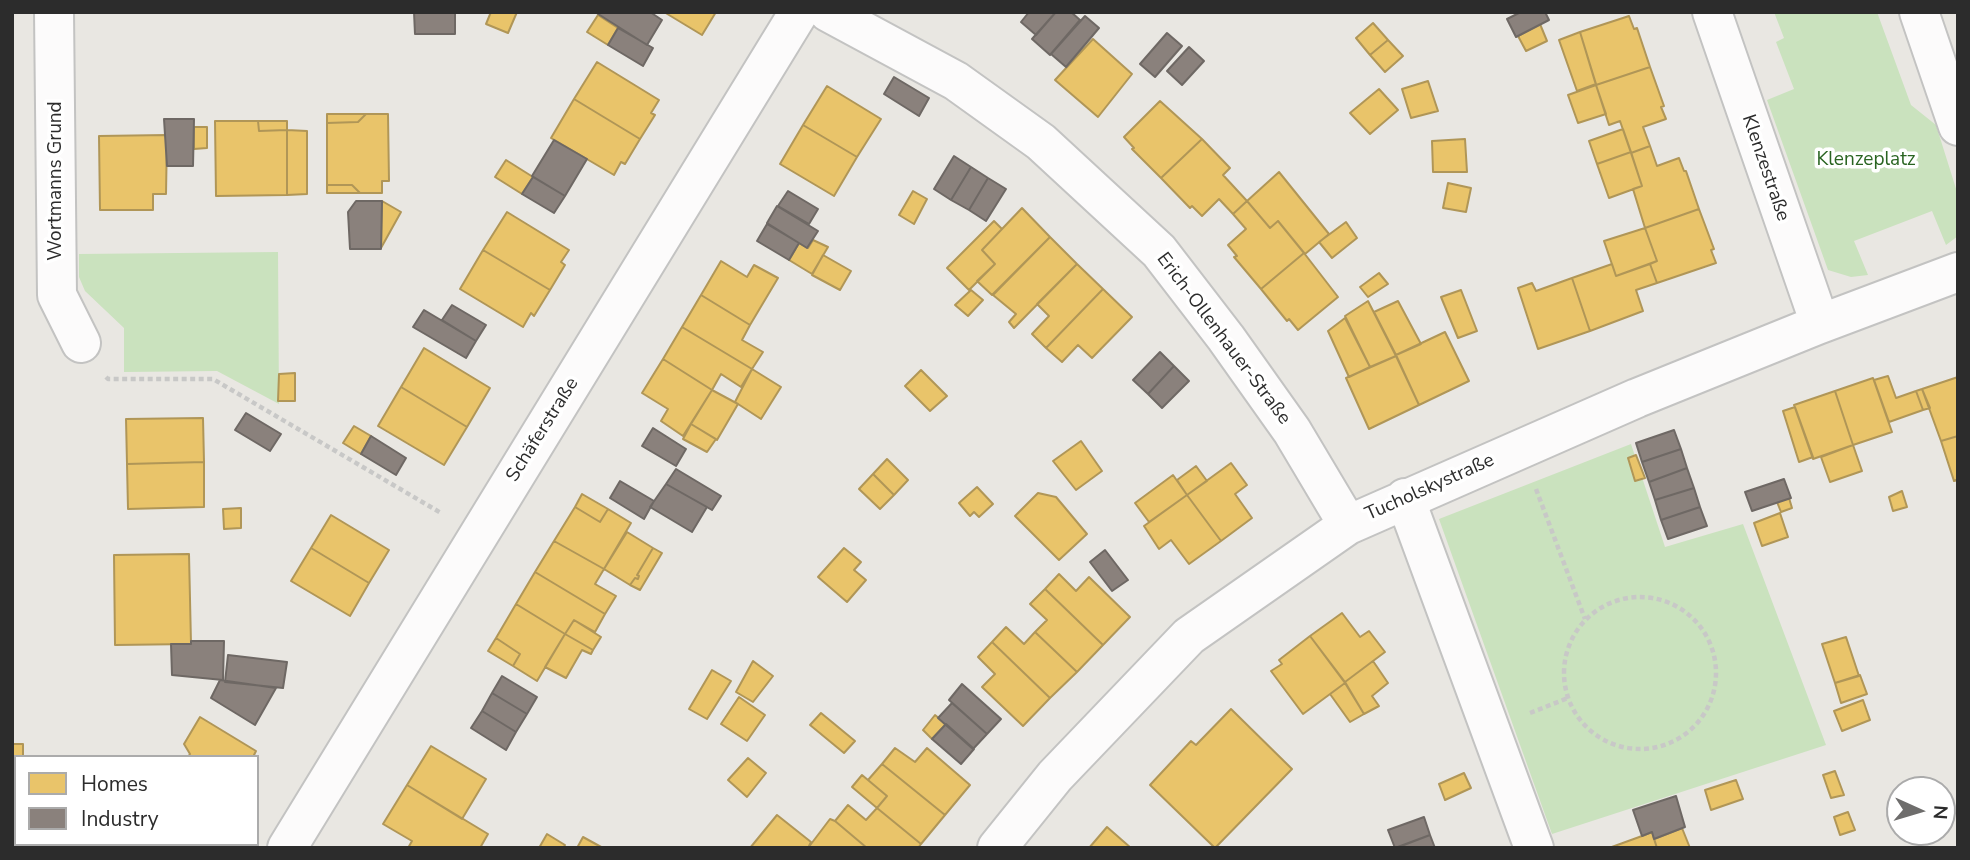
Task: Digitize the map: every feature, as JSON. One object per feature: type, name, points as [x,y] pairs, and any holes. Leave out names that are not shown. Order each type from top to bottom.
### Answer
[{"type":"street","name":"Wortmanns Grund","points":[[54,12],[57,295],[81,343]]},
{"type":"street","name":"Schäferstraße","points":[[296,845],[478,535],[799,12]]},
{"type":"street","name":"Erich-Ollenhauer-Straße","points":[[828,12],[956,81],[1041,142],[1159,251],[1226,338],[1292,431],[1348,525]]},
{"type":"street","name":"Klenzestraße","points":[[1712,12],[1820,324]]},
{"type":"street","points":[[1936,29],[1958,126]]},
{"type":"street","name":"Tucholskystraße","points":[[997,848],[1055,776],[1189,636],[1348,525],[1519,449],[1820,324],[1958,272]]},
{"type":"street","points":[[1405,498],[1534,848]]},
{"type":"path","points":[[81,343],[108,379],[213,379],[478,535]]},
{"type":"path","points":[[1519,449],[1586,619]]},
{"type":"path","points":[[1644,596],[1675,604],[1699,624],[1714,652],[1716,684],[1706,712],[1687,733],[1661,747],[1633,749],[1605,741],[1583,723],[1568,698],[1564,670],[1570,642],[1586,619],[1612,601],[1644,596]]},
{"type":"green space","name":"Klenzeplatz","points":[[1774,12],[1877,12],[1911,105],[1936,125],[1958,195],[1958,236],[1946,245],[1932,211],[1854,241],[1868,275],[1851,277],[1828,270],[1767,100],[1794,89],[1776,42],[1784,38]]},
{"type":"green space","points":[[278,252],[279,404],[217,371],[124,372],[124,328],[85,291],[79,277],[79,254]]},
{"type":"green space","points":[[1631,444],[1665,547],[1743,524],[1826,745],[1552,834],[1439,519]]},
{"type":"building: Homes","points":[[491,12],[517,12],[508,33],[486,24]]},
{"type":"building: Homes","points":[[664,12],[716,12],[702,35]]},
{"type":"building: Homes","points":[[598,15],[618,28],[608,45],[587,32]]},
{"type":"building: Homes","points":[[1629,16],[1634,29],[1637,28],[1650,67],[1596,85],[1580,32]]},
{"type":"building: Homes","points":[[1373,23],[1388,40],[1370,55],[1356,38]]},
{"type":"building: Homes","points":[[1540,24],[1547,41],[1526,51],[1518,36]]},
{"type":"building: Homes","points":[[1580,32],[1596,84],[1577,91],[1559,40]]},
{"type":"building: Homes","points":[[1093,39],[1132,74],[1098,117],[1055,80]]},
{"type":"building: Homes","points":[[1388,40],[1403,56],[1385,72],[1370,55]]},
{"type":"building: Homes","points":[[597,62],[659,100],[651,113],[655,115],[640,139],[574,99]]},
{"type":"building: Homes","points":[[1650,67],[1666,119],[1643,127],[1650,146],[1631,153],[1620,121],[1609,125],[1596,85]]},
{"type":"building: Homes","points":[[1428,81],[1438,111],[1411,118],[1402,89]]},
{"type":"building: Homes","points":[[1596,85],[1606,114],[1578,123],[1568,95]]},
{"type":"building: Homes","points":[[827,86],[881,119],[857,157],[803,125]]},
{"type":"building: Homes","points":[[1379,89],[1398,110],[1370,134],[1350,113]]},
{"type":"building: Homes","points":[[574,99],[640,139],[625,164],[621,162],[614,175],[551,138]]},
{"type":"building: Homes","points":[[1160,101],[1202,139],[1161,178],[1132,149],[1134,148],[1124,137]]},
{"type":"building: Homes","points":[[327,114],[366,114],[358,122],[327,123]]},
{"type":"building: Homes","points":[[366,114],[388,114],[389,181],[382,181],[382,193],[360,193],[352,185],[327,185],[327,123],[358,122]]},
{"type":"building: Homes","points":[[215,121],[258,121],[259,131],[287,130],[287,195],[216,196]]},
{"type":"building: Homes","points":[[258,121],[287,121],[287,130],[259,131]]},
{"type":"building: Homes","points":[[803,125],[857,157],[834,196],[780,164]]},
{"type":"building: Homes","points":[[194,127],[207,127],[207,148],[194,149]]},
{"type":"building: Homes","points":[[1623,129],[1631,152],[1597,164],[1589,141]]},
{"type":"building: Homes","points":[[287,130],[307,131],[307,194],[287,195]]},
{"type":"building: Homes","points":[[167,135],[166,194],[153,194],[153,210],[100,210],[99,136]]},
{"type":"building: Homes","points":[[1202,139],[1230,168],[1223,175],[1247,201],[1233,214],[1219,199],[1202,216],[1192,206],[1190,208],[1161,178]]},
{"type":"building: Homes","points":[[1465,139],[1467,172],[1433,172],[1432,141]]},
{"type":"building: Homes","points":[[1650,146],[1657,166],[1679,158],[1699,209],[1645,228],[1633,189],[1642,186],[1631,153]]},
{"type":"building: Homes","points":[[1631,152],[1642,186],[1609,198],[1597,164]]},
{"type":"building: Homes","points":[[506,160],[533,177],[522,194],[495,177]]},
{"type":"building: Homes","points":[[1279,172],[1329,234],[1305,254],[1278,221],[1270,228],[1247,201]]},
{"type":"building: Homes","points":[[1448,183],[1471,188],[1466,212],[1443,208]]},
{"type":"building: Homes","points":[[327,185],[352,185],[360,193],[327,193]]},
{"type":"building: Homes","points":[[913,191],[927,199],[914,224],[899,215]]},
{"type":"building: Homes","points":[[382,201],[401,212],[381,248]]},
{"type":"building: Homes","points":[[1247,201],[1270,228],[1278,221],[1304,253],[1261,289],[1234,257],[1237,256],[1228,245],[1246,229],[1233,214]]},
{"type":"building: Homes","points":[[1022,208],[1050,237],[992,295],[977,281],[995,264],[982,250]]},
{"type":"building: Homes","points":[[1699,209],[1714,249],[1711,250],[1716,263],[1657,283],[1650,264],[1657,261],[1645,228]]},
{"type":"building: Homes","points":[[507,212],[569,250],[561,262],[565,265],[550,290],[483,250]]},
{"type":"building: Homes","points":[[994,221],[1002,229],[982,250],[995,264],[969,290],[947,268]]},
{"type":"building: Homes","points":[[1346,222],[1357,238],[1332,258],[1319,242]]},
{"type":"building: Homes","points":[[1645,228],[1657,261],[1616,276],[1604,241]]},
{"type":"building: Homes","points":[[1050,237],[1077,264],[1014,328],[1009,322],[1016,314],[993,295]]},
{"type":"building: Homes","points":[[813,240],[828,247],[812,274],[789,260],[799,243],[808,248]]},
{"type":"building: Homes","points":[[483,250],[550,290],[534,316],[531,313],[523,327],[460,289]]},
{"type":"building: Homes","points":[[1304,253],[1338,297],[1298,330],[1289,319],[1287,321],[1261,289]]},
{"type":"building: Homes","points":[[823,255],[851,271],[840,290],[812,275]]},
{"type":"building: Homes","points":[[721,261],[747,277],[754,265],[778,278],[750,325],[701,295]]},
{"type":"building: Homes","points":[[1077,264],[1103,289],[1046,348],[1032,334],[1049,316],[1037,304]]},
{"type":"building: Homes","points":[[1612,264],[1616,276],[1650,264],[1657,283],[1636,290],[1643,311],[1590,331],[1572,278]]},
{"type":"building: Homes","points":[[1379,273],[1388,284],[1368,297],[1360,287]]},
{"type":"building: Homes","points":[[1572,278],[1590,331],[1538,349],[1518,288],[1532,283],[1536,291]]},
{"type":"building: Homes","points":[[1103,289],[1132,317],[1092,358],[1078,345],[1062,362],[1046,348]]},
{"type":"building: Homes","points":[[971,290],[983,300],[968,316],[955,305]]},
{"type":"building: Homes","points":[[1461,290],[1477,331],[1458,338],[1441,297]]},
{"type":"building: Homes","points":[[701,295],[750,325],[742,340],[763,352],[752,369],[682,327]]},
{"type":"building: Homes","points":[[1368,301],[1396,356],[1370,367],[1345,316]]},
{"type":"building: Homes","points":[[1398,301],[1421,344],[1396,355],[1374,312]]},
{"type":"building: Homes","points":[[1345,318],[1370,367],[1349,377],[1328,331]]},
{"type":"building: Homes","points":[[682,327],[752,369],[741,387],[721,374],[712,390],[663,359]]},
{"type":"building: Homes","points":[[1445,332],[1469,381],[1419,405],[1396,355]]},
{"type":"building: Homes","points":[[424,348],[490,388],[467,427],[401,387]]},
{"type":"building: Homes","points":[[1396,356],[1419,405],[1369,429],[1346,378]]},
{"type":"building: Homes","points":[[663,359],[712,390],[683,436],[661,421],[668,409],[642,393]]},
{"type":"building: Homes","points":[[752,369],[781,387],[761,419],[735,402]]},
{"type":"building: Homes","points":[[921,370],[947,396],[930,411],[905,386]]},
{"type":"building: Homes","points":[[295,373],[295,401],[278,401],[279,374]]},
{"type":"building: Homes","points":[[1888,376],[1896,398],[1916,391],[1923,410],[1889,422],[1874,380]]},
{"type":"building: Homes","points":[[1958,377],[1958,436],[1941,441],[1922,389]]},
{"type":"building: Homes","points":[[1873,378],[1892,432],[1853,445],[1835,391]]},
{"type":"building: Homes","points":[[401,387],[467,427],[444,465],[378,426]]},
{"type":"building: Homes","points":[[1922,389],[1930,408],[1923,410],[1916,391]]},
{"type":"building: Homes","points":[[712,390],[738,404],[717,440],[691,424]]},
{"type":"building: Homes","points":[[1835,391],[1853,445],[1813,459],[1794,405]]},
{"type":"building: Homes","points":[[1795,407],[1813,457],[1799,462],[1783,411]]},
{"type":"building: Homes","points":[[203,418],[204,462],[127,464],[126,419]]},
{"type":"building: Homes","points":[[691,424],[716,439],[707,452],[683,439]]},
{"type":"building: Homes","points":[[354,426],[371,436],[361,454],[343,443]]},
{"type":"building: Homes","points":[[1958,436],[1958,484],[1954,481],[1941,441]]},
{"type":"building: Homes","points":[[1081,441],[1102,471],[1076,490],[1053,461]]},
{"type":"building: Homes","points":[[1853,445],[1862,471],[1830,482],[1821,457]]},
{"type":"building: Homes","points":[[1636,455],[1645,478],[1635,481],[1628,458]]},
{"type":"building: Homes","points":[[887,459],[908,480],[894,495],[873,474]]},
{"type":"building: Homes","points":[[204,462],[204,507],[128,509],[127,464]]},
{"type":"building: Homes","points":[[1231,463],[1247,485],[1235,494],[1252,518],[1221,541],[1187,495]]},
{"type":"building: Homes","points":[[1196,466],[1207,481],[1187,495],[1177,480]]},
{"type":"building: Homes","points":[[873,474],[894,495],[880,509],[859,489]]},
{"type":"building: Homes","points":[[1173,475],[1187,495],[1149,522],[1135,503]]},
{"type":"building: Homes","points":[[977,487],[993,504],[979,517],[974,512],[970,516],[959,503]]},
{"type":"building: Homes","points":[[1902,491],[1907,507],[1893,511],[1889,497]]},
{"type":"building: Homes","points":[[1038,493],[1056,497],[1087,534],[1059,560],[1015,516]]},
{"type":"building: Homes","points":[[582,494],[608,509],[600,522],[575,507]]},
{"type":"building: Homes","points":[[1187,495],[1221,541],[1189,564],[1171,540],[1159,549],[1144,526]]},
{"type":"building: Homes","points":[[1789,498],[1792,508],[1781,512],[1777,502]]},
{"type":"building: Homes","points":[[575,507],[600,522],[608,509],[631,523],[604,569],[554,541]]},
{"type":"building: Homes","points":[[241,508],[241,528],[224,529],[223,509]]},
{"type":"building: Homes","points":[[1780,513],[1788,537],[1762,546],[1754,523]]},
{"type":"building: Homes","points":[[331,515],[389,550],[369,583],[311,548]]},
{"type":"building: Homes","points":[[627,532],[653,548],[637,575],[638,579],[635,578],[630,585],[604,569]]},
{"type":"building: Homes","points":[[554,541],[604,569],[595,584],[616,596],[605,614],[535,572]]},
{"type":"building: Homes","points":[[311,548],[369,583],[350,616],[291,581]]},
{"type":"building: Homes","points":[[653,548],[662,553],[640,590],[630,585],[635,578],[638,579],[637,575]]},
{"type":"building: Homes","points":[[844,548],[861,562],[854,570],[866,580],[847,602],[818,577]]},
{"type":"building: Homes","points":[[189,554],[191,644],[115,645],[114,555]]},
{"type":"building: Homes","points":[[535,572],[605,614],[595,632],[574,620],[565,634],[516,604]]},
{"type":"building: Homes","points":[[1059,574],[1076,591],[1089,577],[1130,617],[1103,645],[1045,589]]},
{"type":"building: Homes","points":[[1045,589],[1103,645],[1077,672],[1035,632],[1047,620],[1030,604]]},
{"type":"building: Homes","points":[[516,604],[565,634],[537,681],[513,666],[520,654],[496,638]]},
{"type":"building: Homes","points":[[1342,613],[1360,637],[1369,631],[1385,652],[1345,682],[1310,636]]},
{"type":"building: Homes","points":[[574,620],[601,637],[593,650],[565,634]]},
{"type":"building: Homes","points":[[1006,627],[1024,644],[1035,632],[1077,672],[1050,698],[992,642]]},
{"type":"building: Homes","points":[[565,634],[593,650],[591,654],[582,650],[566,678],[545,667]]},
{"type":"building: Homes","points":[[1310,636],[1345,683],[1303,714],[1271,671],[1282,664],[1279,660]]},
{"type":"building: Homes","points":[[1846,637],[1859,676],[1835,683],[1822,644]]},
{"type":"building: Homes","points":[[496,638],[520,654],[513,666],[488,651]]},
{"type":"building: Homes","points":[[992,642],[1050,698],[1023,726],[982,687],[995,674],[978,657]]},
{"type":"building: Homes","points":[[753,661],[773,676],[753,702],[736,692]]},
{"type":"building: Homes","points":[[1373,661],[1388,683],[1372,696],[1379,706],[1364,714],[1345,682]]},
{"type":"building: Homes","points":[[712,670],[731,681],[707,719],[689,709]]},
{"type":"building: Homes","points":[[1860,675],[1867,694],[1841,703],[1835,683]]},
{"type":"building: Homes","points":[[1345,683],[1364,714],[1350,722],[1330,694]]},
{"type":"building: Homes","points":[[739,697],[765,715],[747,741],[721,724]]},
{"type":"building: Homes","points":[[1863,700],[1870,720],[1842,731],[1834,711]]},
{"type":"building: Homes","points":[[1231,709],[1292,769],[1215,848],[1150,785],[1191,741],[1196,745]]},
{"type":"building: Homes","points":[[821,713],[855,741],[844,753],[810,725]]},
{"type":"building: Homes","points":[[935,715],[946,724],[932,739],[923,730]]},
{"type":"building: Homes","points":[[200,717],[256,751],[254,755],[189,755],[184,744]]},
{"type":"building: Homes","points":[[12,744],[23,744],[23,755],[14,755],[12,781]]},
{"type":"building: Homes","points":[[431,746],[486,779],[462,819],[407,785]]},
{"type":"building: Homes","points":[[895,748],[915,762],[927,748],[970,785],[945,815],[882,764]]},
{"type":"building: Homes","points":[[748,758],[766,773],[747,797],[728,780]]},
{"type":"building: Homes","points":[[882,764],[945,815],[921,844],[877,808],[887,796],[868,780]]},
{"type":"building: Homes","points":[[1835,771],[1844,795],[1831,798],[1823,775]]},
{"type":"building: Homes","points":[[1464,773],[1471,788],[1445,800],[1439,784]]},
{"type":"building: Homes","points":[[862,775],[887,796],[877,808],[852,787]]},
{"type":"building: Homes","points":[[1736,780],[1743,799],[1711,810],[1705,790]]},
{"type":"building: Homes","points":[[407,785],[488,834],[480,848],[408,848],[412,841],[383,824]]},
{"type":"building: Homes","points":[[848,805],[866,820],[877,808],[921,844],[918,848],[867,848],[835,821]]},
{"type":"building: Homes","points":[[1848,812],[1855,830],[1840,835],[1834,817]]},
{"type":"building: Homes","points":[[777,815],[811,842],[808,848],[750,848]]},
{"type":"building: Homes","points":[[830,819],[835,821],[867,848],[808,848]]},
{"type":"building: Homes","points":[[1107,827],[1131,848],[1089,848]]},
{"type":"building: Homes","points":[[1682,828],[1690,848],[1657,848],[1654,839]]},
{"type":"building: Homes","points":[[1652,832],[1657,848],[1609,848],[1642,836]]},
{"type":"building: Homes","points":[[547,834],[565,845],[563,848],[539,848]]},
{"type":"building: Homes","points":[[583,837],[603,848],[577,848]]},
{"type":"building: Homes","points":[[98,846],[101,848],[57,848]]},
{"type":"building: Industry","points":[[414,12],[455,12],[455,34],[415,34]]},
{"type":"building: Industry","points":[[595,12],[650,12],[662,20],[647,45]]},
{"type":"building: Industry","points":[[1029,12],[1056,12],[1036,35],[1021,22]]},
{"type":"building: Industry","points":[[1056,12],[1071,12],[1080,20],[1050,55],[1032,39]]},
{"type":"building: Industry","points":[[1521,12],[1545,12],[1549,20],[1516,37],[1507,19]]},
{"type":"building: Industry","points":[[1085,16],[1099,28],[1066,67],[1051,54]]},
{"type":"building: Industry","points":[[618,28],[653,48],[643,66],[608,45]]},
{"type":"building: Industry","points":[[1167,33],[1182,46],[1155,77],[1140,64]]},
{"type":"building: Industry","points":[[1189,47],[1204,61],[1182,85],[1167,71]]},
{"type":"building: Industry","points":[[894,77],[929,98],[919,116],[884,94]]},
{"type":"building: Industry","points":[[164,119],[194,119],[193,166],[167,166]]},
{"type":"building: Industry","points":[[554,140],[587,159],[565,196],[532,176]]},
{"type":"building: Industry","points":[[954,156],[971,167],[951,200],[934,189]]},
{"type":"building: Industry","points":[[971,167],[988,178],[969,210],[951,200]]},
{"type":"building: Industry","points":[[533,177],[565,196],[554,213],[522,194]]},
{"type":"building: Industry","points":[[988,178],[1006,189],[986,221],[969,210]]},
{"type":"building: Industry","points":[[788,191],[818,209],[809,224],[778,206]]},
{"type":"building: Industry","points":[[356,201],[382,201],[381,249],[350,249],[348,212]]},
{"type":"building: Industry","points":[[777,206],[818,231],[807,248],[767,223]]},
{"type":"building: Industry","points":[[767,224],[799,243],[789,260],[757,241]]},
{"type":"building: Industry","points":[[452,305],[486,325],[476,341],[442,320]]},
{"type":"building: Industry","points":[[424,310],[476,341],[466,358],[413,327]]},
{"type":"building: Industry","points":[[1160,352],[1174,366],[1148,394],[1133,380]]},
{"type":"building: Industry","points":[[1174,366],[1189,381],[1162,408],[1148,394]]},
{"type":"building: Industry","points":[[246,413],[281,434],[270,451],[235,430]]},
{"type":"building: Industry","points":[[653,428],[686,449],[676,466],[642,446]]},
{"type":"building: Industry","points":[[1674,430],[1681,449],[1642,462],[1636,443]]},
{"type":"building: Industry","points":[[371,436],[406,458],[396,475],[361,454]]},
{"type":"building: Industry","points":[[1681,449],[1687,468],[1649,482],[1642,462]]},
{"type":"building: Industry","points":[[1687,468],[1694,488],[1655,500],[1649,482]]},
{"type":"building: Industry","points":[[676,469],[721,496],[712,510],[666,484]]},
{"type":"building: Industry","points":[[1784,479],[1791,498],[1752,511],[1745,492]]},
{"type":"building: Industry","points":[[620,481],[654,501],[644,519],[610,498]]},
{"type":"building: Industry","points":[[666,484],[707,507],[692,532],[650,507]]},
{"type":"building: Industry","points":[[1694,488],[1700,507],[1661,520],[1655,500]]},
{"type":"building: Industry","points":[[1700,507],[1707,526],[1668,539],[1661,520]]},
{"type":"building: Industry","points":[[1105,550],[1128,580],[1112,591],[1090,562]]},
{"type":"building: Industry","points":[[191,641],[224,641],[223,680],[172,675],[171,644],[191,644]]},
{"type":"building: Industry","points":[[228,655],[287,662],[283,688],[225,682]]},
{"type":"building: Industry","points":[[502,676],[537,697],[527,714],[492,693]]},
{"type":"building: Industry","points":[[220,680],[276,688],[255,725],[211,698]]},
{"type":"building: Industry","points":[[962,684],[1001,719],[987,734],[949,700]]},
{"type":"building: Industry","points":[[492,693],[527,714],[516,732],[482,711]]},
{"type":"building: Industry","points":[[952,703],[987,734],[973,749],[938,718]]},
{"type":"building: Industry","points":[[482,711],[516,732],[506,750],[471,728]]},
{"type":"building: Industry","points":[[946,724],[974,749],[961,764],[932,739]]},
{"type":"building: Industry","points":[[1676,796],[1685,827],[1654,839],[1652,832],[1642,836],[1633,810]]},
{"type":"building: Industry","points":[[1424,817],[1430,835],[1395,848],[1388,830]]},
{"type":"building: Industry","points":[[1430,835],[1435,848],[1396,848]]},
{"type":"building: Industry","points":[[145,846],[148,848],[107,848]]}]
